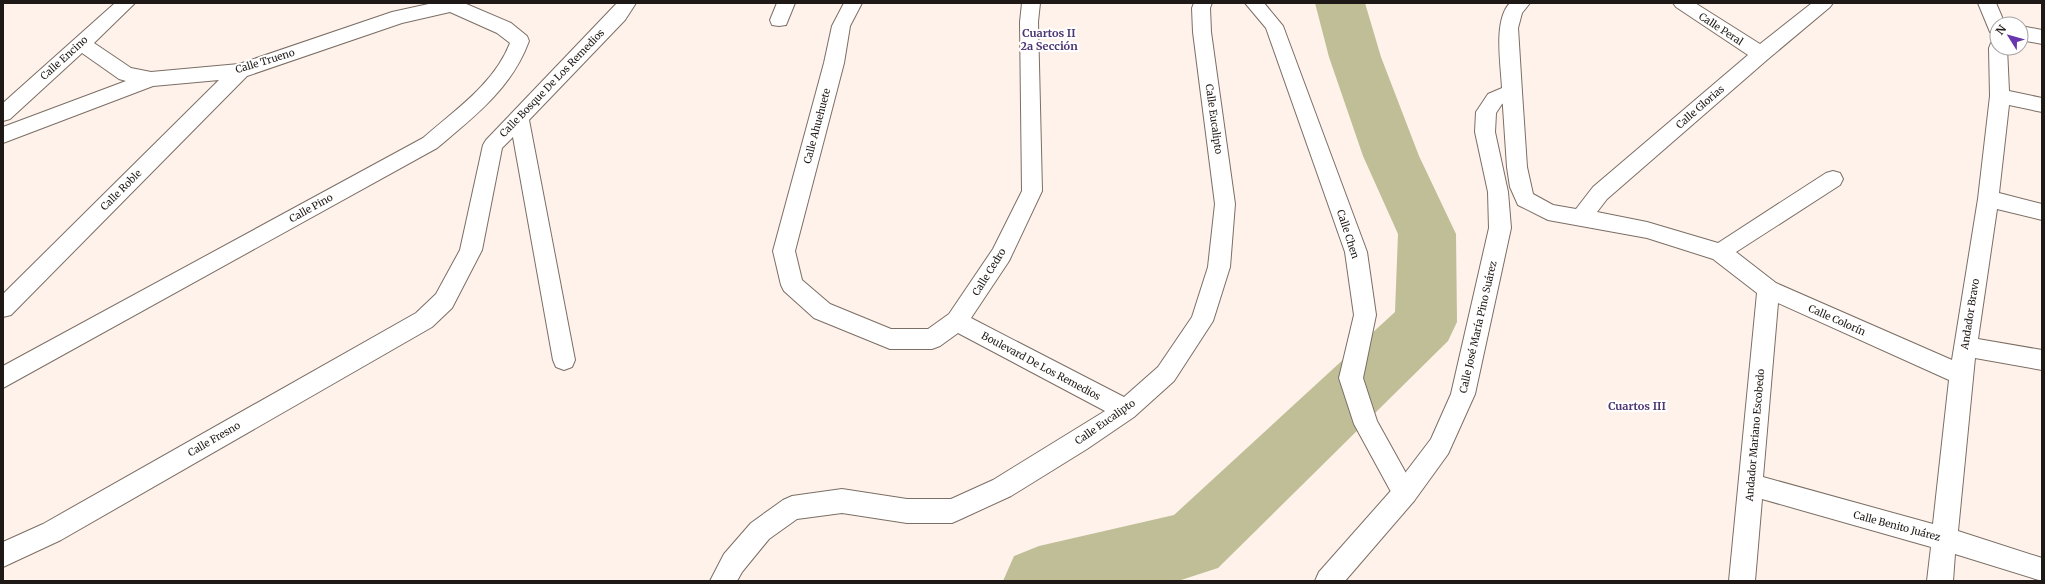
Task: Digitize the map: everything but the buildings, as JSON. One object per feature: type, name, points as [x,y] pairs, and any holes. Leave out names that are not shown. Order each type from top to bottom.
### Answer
[{"type":"street","name":"Calle Encino","points":[[3,114],[126,3]]},
{"type":"street","name":"Calle Bosque De Los Remedios","points":[[424,320],[444,301],[471,250],[494,145],[519,117],[618,15],[627,3]]},
{"type":"street","points":[[779,20],[786,3]]},
{"type":"street","name":"Calle Ahuehuete","points":[[784,251],[834,63],[841,26],[853,3]]},
{"type":"street","name":"Calle Cedro","points":[[784,251],[792,285],[822,311],[890,339],[932,339],[957,321],[1001,255],[1032,191],[1029,22],[1031,3]]},
{"type":"street","name":"Calle Eucalipto","points":[[723,581],[733,563],[760,531],[792,508],[842,501],[907,511],[952,511],[1002,488],[1126,410],[1166,374],[1202,321],[1219,267],[1225,204],[1202,32],[1201,8],[1203,3]]},
{"type":"street","name":"Calle Chen","points":[[1254,3],[1274,26],[1356,252],[1365,316],[1351,378],[1366,424],[1405,493]]},
{"type":"street","points":[[1512,92],[1509,28],[1513,11],[1521,3]]},
{"type":"street","name":"Calle Peral","points":[[1682,3],[1761,54]]},
{"type":"street","name":"Calle Glorias","points":[[1581,217],[1600,193],[1761,54],[1824,3]]},
{"type":"street","points":[[1987,3],[1993,16]]},
{"type":"street","name":"Calle Trueno","points":[[81,43],[126,74],[151,79],[240,71],[399,17],[452,4]]},
{"type":"street","name":"Calle Pino","points":[[3,378],[430,143],[490,92],[517,53],[520,41],[504,28],[452,4]]},
{"type":"street","points":[[2029,35],[2042,37]]},
{"type":"street","name":"Andador Bravo","points":[[1940,581],[1961,375],[1988,199],[2000,96],[1998,56]]},
{"type":"street","name":"Calle Roble","points":[[3,308],[240,71]]},
{"type":"street","points":[[3,135],[151,79]]},
{"type":"street","name":"Calle Colorín","points":[[1512,92],[1520,187],[1526,199],[1548,212],[1647,230],[1720,252],[1768,290],[1961,375]]},
{"type":"street","name":"Calle José María Pino Suárez","points":[[1328,581],[1405,493],[1440,446],[1463,394],[1500,228],[1498,192],[1485,132],[1486,112],[1494,99],[1512,92]]},
{"type":"street","points":[[2000,96],[2042,105]]},
{"type":"street","points":[[519,117],[564,360]]},
{"type":"street","points":[[1720,252],[1832,179]]},
{"type":"street","points":[[1988,199],[2042,212]]},
{"type":"street","name":"Andador Mariano Escobedo","points":[[1742,581],[1768,290]]},
{"type":"street","name":"Calle Fresno","points":[[3,555],[52,532],[424,320]]},
{"type":"street","name":"Boulevard De Los Remedios","points":[[957,321],[1126,410]]},
{"type":"street","points":[[1965,346],[2042,360]]},
{"type":"street","name":"Calle Benito Juárez","points":[[1750,485],[1945,539],[2042,570]]},
{"type":"waterway","points":[[1039,581],[1193,544],[1426,322],[1427,234],[1391,156],[1355,57],[1340,3]]},
{"type":"district","name":"Cuartos II 2a Sección","points":[[1049,39]]},
{"type":"district","name":"Cuartos III","points":[[1637,406]]}]
